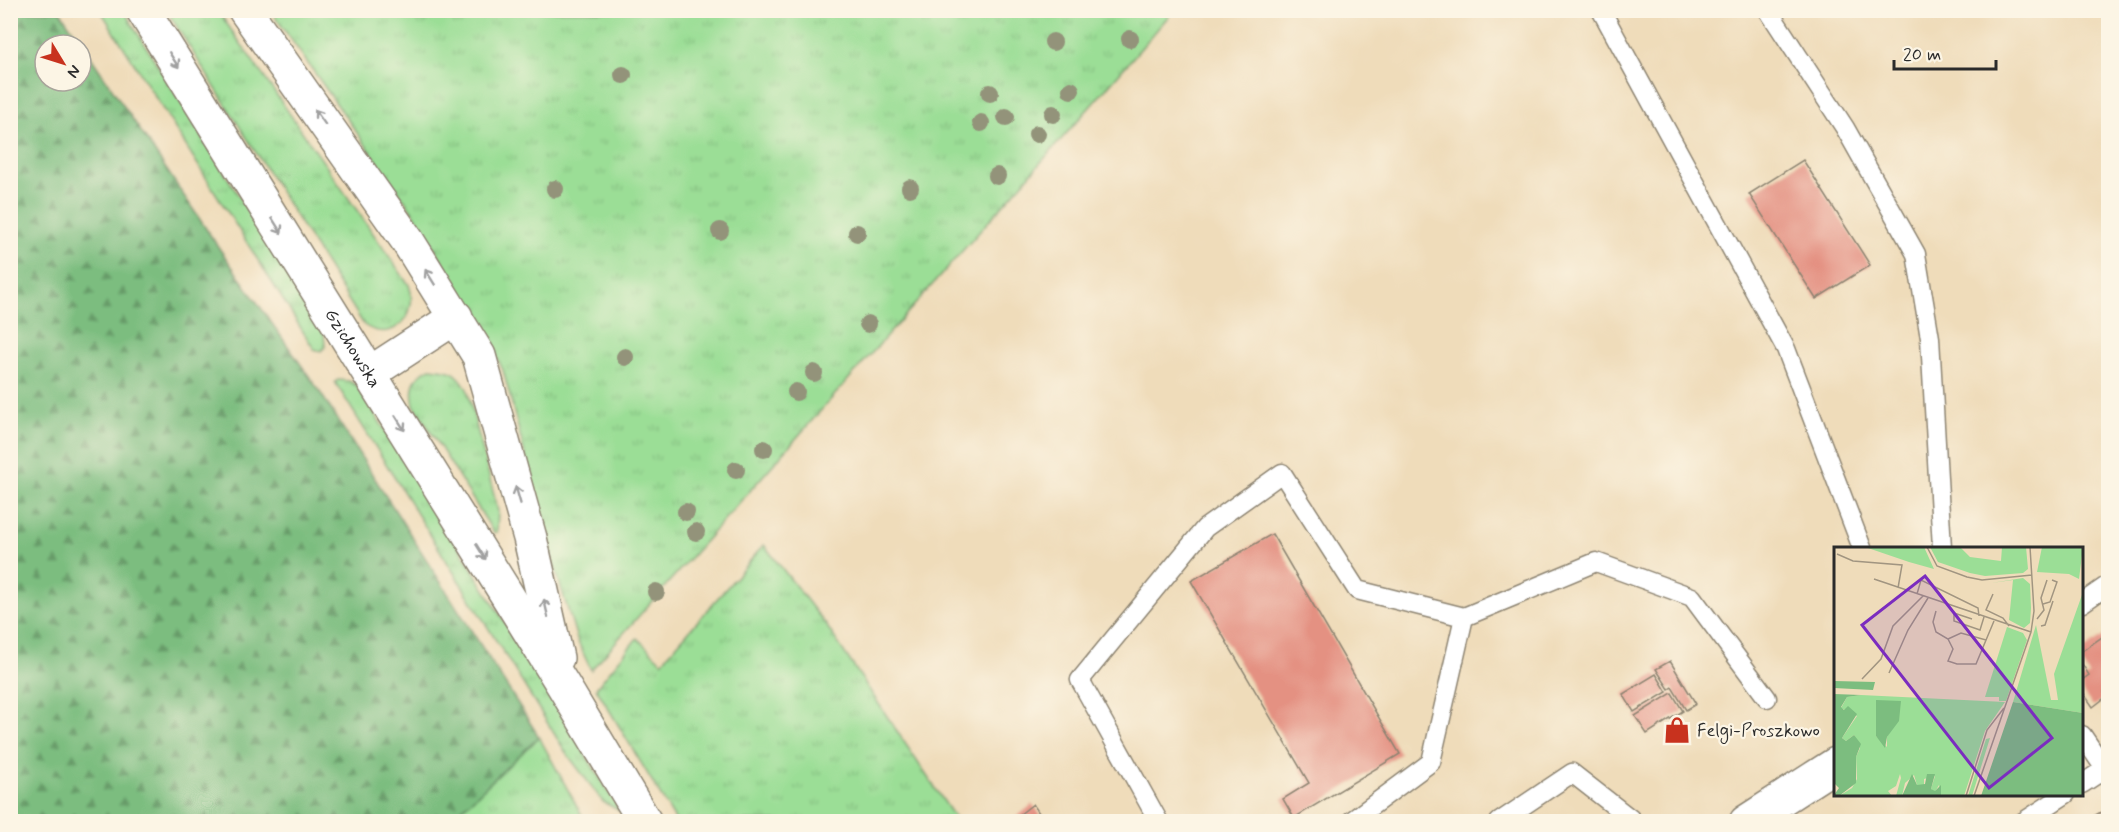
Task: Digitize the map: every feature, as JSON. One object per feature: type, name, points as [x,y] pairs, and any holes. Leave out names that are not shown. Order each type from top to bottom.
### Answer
[{"type":"street","name":"Gzichowska","points":[[143,10],[564,685],[645,822]]},
{"type":"street","name":"Gzichowska","points":[[244,10],[407,240],[479,356],[530,538],[564,685]]},
{"type":"street","points":[[369,373],[456,317]]},
{"type":"street","points":[[1746,822],[1834,765]]},
{"type":"lane","points":[[1601,10],[1786,349],[1861,547]]},
{"type":"lane","points":[[1767,10],[1845,128],[1916,254],[1930,338],[1942,547]]},
{"type":"lane","points":[[1159,822],[1080,680],[1205,528],[1282,473],[1357,590],[1464,616],[1596,562],[1692,597],[1767,698]]},
{"type":"lane","points":[[2083,602],[2109,585]]},
{"type":"lane","points":[[1350,822],[1431,762],[1464,616]]},
{"type":"lane","points":[[2083,736],[2105,769],[2083,783]]},
{"type":"lane","points":[[1498,822],[1572,774],[1631,821]]},
{"type":"lane","points":[[2024,822],[2064,796]]},
{"type":"green space","points":[[10,11],[60,11],[75,33],[33,33],[33,93],[93,93],[93,60],[221,251],[318,389],[539,737],[449,821],[11,821]]},
{"type":"green space","points":[[101,11],[124,11],[324,333],[325,347],[321,351],[314,349]]},
{"type":"green space","points":[[167,11],[218,11],[409,285],[411,307],[401,324],[384,331],[374,330],[364,325]]},
{"type":"green space","points":[[271,11],[1173,11],[591,670],[578,642],[553,562],[503,370],[485,333],[415,215]]},
{"type":"green space","points":[[430,368],[452,372],[460,378],[467,389],[498,511],[497,532],[494,533],[414,405],[412,393],[414,383],[424,371]]},
{"type":"green space","points":[[349,381],[356,385],[427,495],[620,811],[603,802],[565,751],[335,382]]},
{"type":"green space","points":[[764,545],[826,625],[957,821],[676,821],[596,688],[637,638],[662,662]]},
{"type":"green space","points":[[539,737],[585,821],[449,821]]},
{"type":"building","points":[[1803,160],[1870,265],[1816,299],[1749,194]]},
{"type":"building","points":[[1272,534],[1400,754],[1294,818],[1283,799],[1309,783],[1191,581]]},
{"type":"building","points":[[2108,633],[2108,688],[2104,692],[2107,696],[2093,707],[2083,692],[2083,679],[2089,675],[2083,666],[2083,650]]},
{"type":"building","points":[[1670,661],[1696,704],[1686,710],[1672,687],[1669,689],[1656,669]]},
{"type":"building","points":[[1656,674],[1667,692],[1634,712],[1623,694]]},
{"type":"building","points":[[1672,693],[1683,711],[1647,734],[1635,716]]},
{"type":"building","points":[[1033,804],[1045,822],[1010,822]]},
{"type":"building","points":[[2108,808],[2108,822],[2083,822]]},
{"type":"place","name":"Felgi-Proszkowo","points":[[1677,730]]}]
